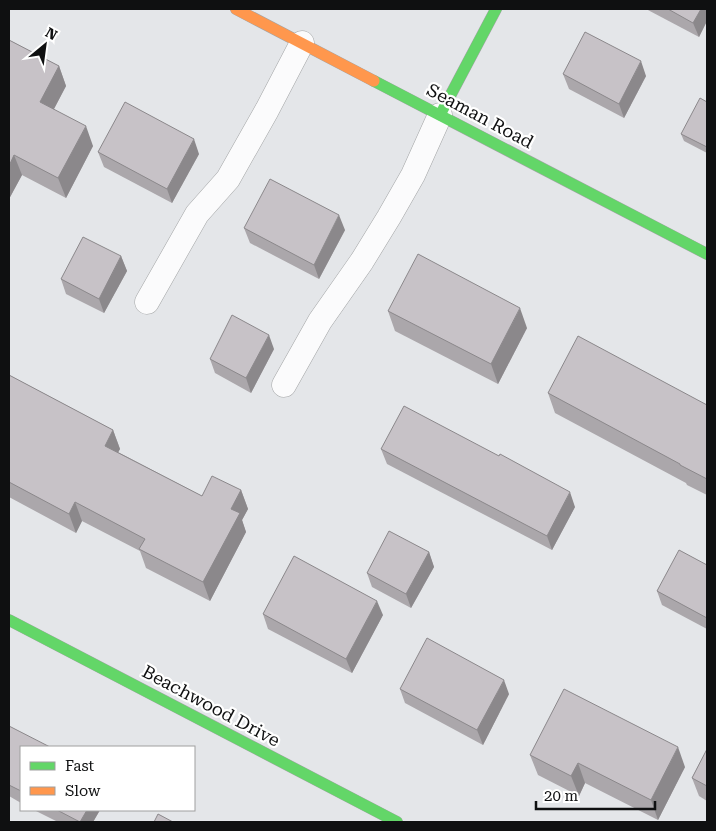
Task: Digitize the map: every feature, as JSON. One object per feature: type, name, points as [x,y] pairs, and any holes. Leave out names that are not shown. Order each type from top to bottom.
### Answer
[{"type":"street","name":"Seaman Road","points":[[236,9],[707,254]]},
{"type":"street","points":[[440,115],[496,9]]},
{"type":"street","name":"Beachwood Drive","points":[[9,620],[397,822]]},
{"type":"lane","points":[[147,302],[197,214],[228,179],[302,43]]},
{"type":"lane","points":[[284,385],[320,321],[362,261],[389,217],[413,175],[440,115]]},
{"type":"building","points":[[668,9],[701,9],[693,23]]},
{"type":"building","points":[[585,32],[641,61],[619,104],[563,74]]},
{"type":"building","points":[[9,40],[59,66],[40,102],[86,126],[58,178],[14,155],[9,166]]},
{"type":"building","points":[[700,98],[707,102],[707,147],[681,134]]},
{"type":"building","points":[[125,102],[194,139],[167,189],[98,152]]},
{"type":"building","points":[[270,179],[339,215],[314,265],[244,228]]},
{"type":"building","points":[[83,237],[121,256],[99,299],[61,279]]},
{"type":"building","points":[[418,254],[520,308],[491,364],[388,311]]},
{"type":"building","points":[[232,315],[269,335],[246,378],[210,359]]},
{"type":"building","points":[[578,336],[707,405],[707,479],[548,393]]},
{"type":"building","points":[[9,375],[113,430],[105,446],[202,496],[212,476],[241,490],[231,509],[240,513],[203,582],[139,549],[145,539],[75,502],[69,514],[9,482]]},
{"type":"building","points":[[404,406],[499,456],[500,454],[570,492],[547,536],[381,449]]},
{"type":"building","points":[[389,531],[429,552],[406,594],[367,573]]},
{"type":"building","points":[[679,550],[707,565],[707,618],[657,591]]},
{"type":"building","points":[[294,556],[377,601],[346,659],[263,614]]},
{"type":"building","points":[[427,638],[504,680],[477,730],[400,689]]},
{"type":"building","points":[[564,689],[678,747],[651,800],[578,763],[571,776],[530,755]]},
{"type":"building","points":[[9,726],[48,746],[20,746],[20,790],[9,785]]},
{"type":"building","points":[[707,749],[707,786],[692,778]]},
{"type":"building","points":[[59,811],[86,811],[80,822]]},
{"type":"building","points":[[158,814],[173,822],[154,822]]},
{"type":"traffic: fast","points":[[440,115],[496,9]]},
{"type":"traffic: fast","points":[[374,81],[707,254]]},
{"type":"traffic: fast","points":[[9,620],[397,822]]},
{"type":"traffic: slow","points":[[236,9],[374,81]]}]
